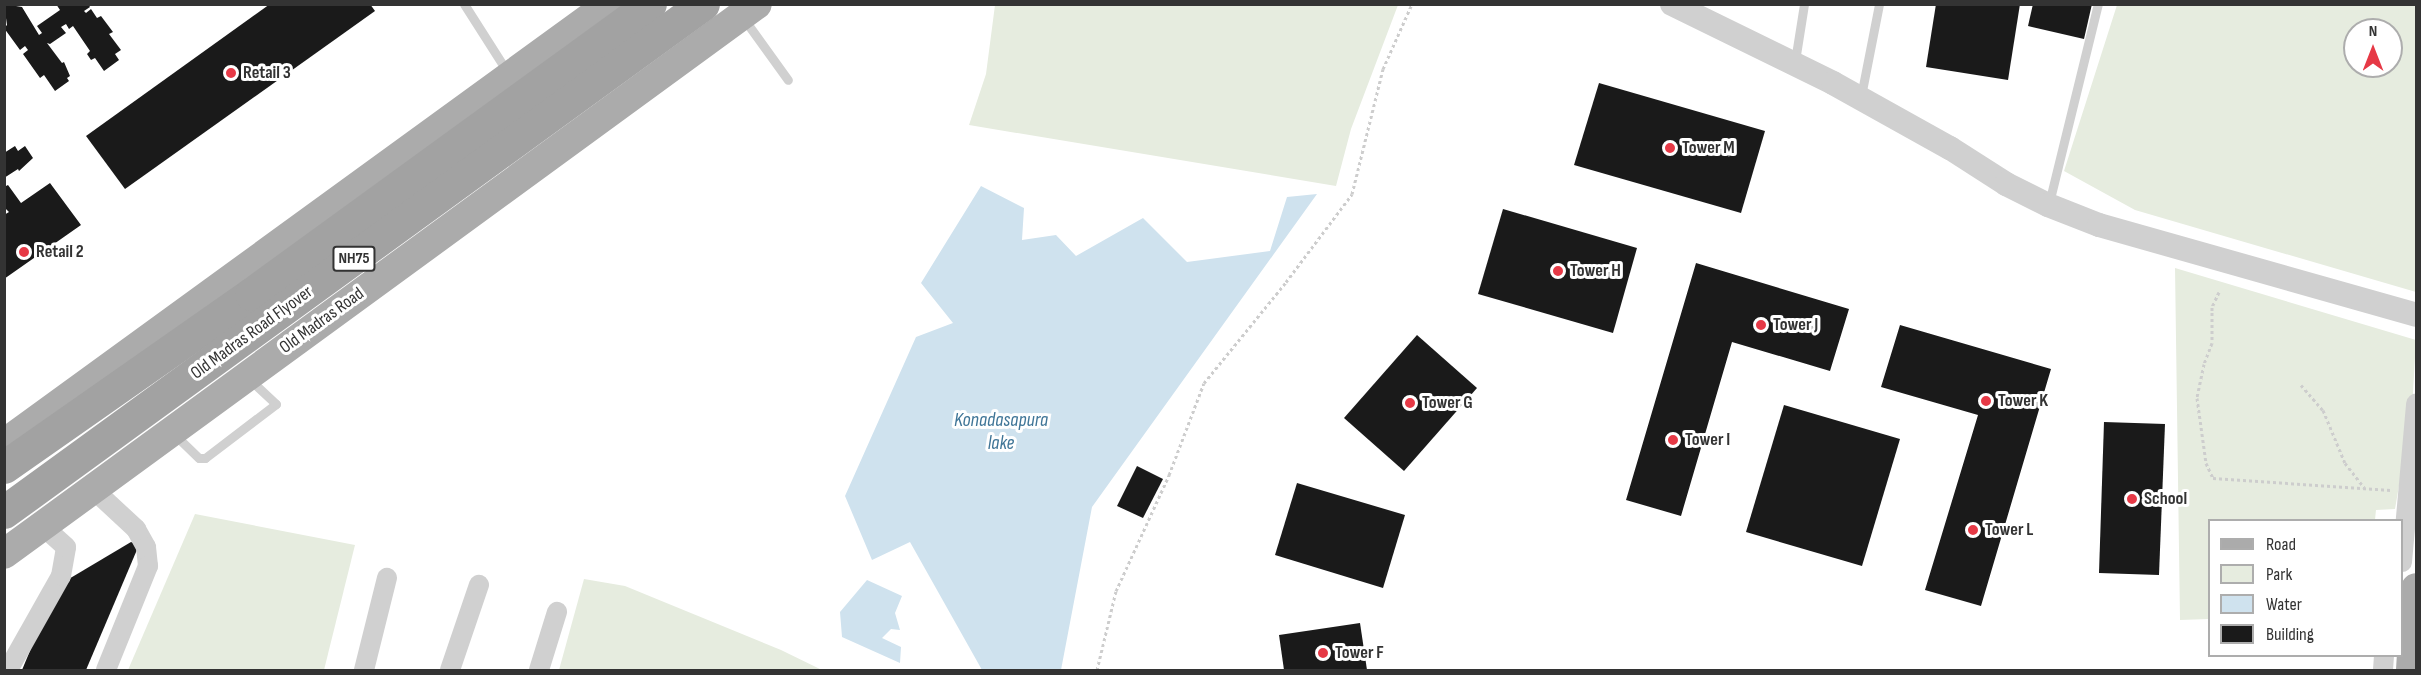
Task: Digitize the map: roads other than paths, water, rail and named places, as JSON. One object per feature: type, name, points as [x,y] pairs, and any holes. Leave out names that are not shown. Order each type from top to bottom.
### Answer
[{"type":"highway","name":"Old Madras Road Flyover","points":[[4,467],[251,294],[650,4]]},
{"type":"highway","name":"Old Madras Road Flyover","points":[[4,513],[703,4]]},
{"type":"main road","points":[[4,444],[609,4]]},
{"type":"main road","name":"Old Madras Road","points":[[4,554],[749,10]]},
{"type":"main road","points":[[2411,670],[2416,588]]},
{"type":"street","points":[[1672,4],[1861,99],[1950,148],[2006,184],[2048,205],[2099,225],[2416,315]]},
{"type":"street","points":[[2403,552],[2416,404]]},
{"type":"street","points":[[93,489],[136,529],[146,547],[148,566],[106,670]]},
{"type":"street","points":[[8,670],[61,576],[66,548],[43,526]]},
{"type":"street","points":[[364,670],[387,578]]},
{"type":"street","points":[[450,670],[479,585]]},
{"type":"street","points":[[539,670],[557,612]]},
{"type":"lane","points":[[464,4],[510,77]]},
{"type":"lane","points":[[1795,64],[1804,4]]},
{"type":"lane","points":[[1861,99],[1879,4]]},
{"type":"lane","points":[[2048,205],[2097,4]]},
{"type":"lane","points":[[749,10],[788,80]]},
{"type":"lane","points":[[171,431],[202,459],[276,405],[245,376]]},
{"type":"water","name":"Konadasapura lake","points":[[981,186],[1024,208],[1022,240],[1056,235],[1076,256],[1143,218],[1187,262],[1270,251],[1287,197],[1317,194],[1092,507],[1061,670],[982,670],[910,542],[872,560],[845,496],[916,337],[953,323],[921,283]]},
{"type":"water","points":[[867,580],[902,596],[895,613],[900,630],[891,629],[882,638],[901,647],[900,663],[842,637],[840,612]]},
{"type":"place","name":"Retail 3","points":[[231,73]]},
{"type":"place","name":"Tower M","points":[[1670,148]]},
{"type":"place","name":"Retail 2","points":[[24,252]]},
{"type":"place","name":"Tower H","points":[[1558,271]]},
{"type":"place","name":"Tower J","points":[[1761,325]]},
{"type":"place","name":"Tower K","points":[[1986,401]]},
{"type":"place","name":"Tower G","points":[[1410,403]]},
{"type":"place","name":"Tower I","points":[[1673,440]]},
{"type":"place","name":"School","points":[[2132,499]]},
{"type":"place","name":"Tower L","points":[[1973,530]]},
{"type":"place","name":"Tower F","points":[[1323,653]]}]
